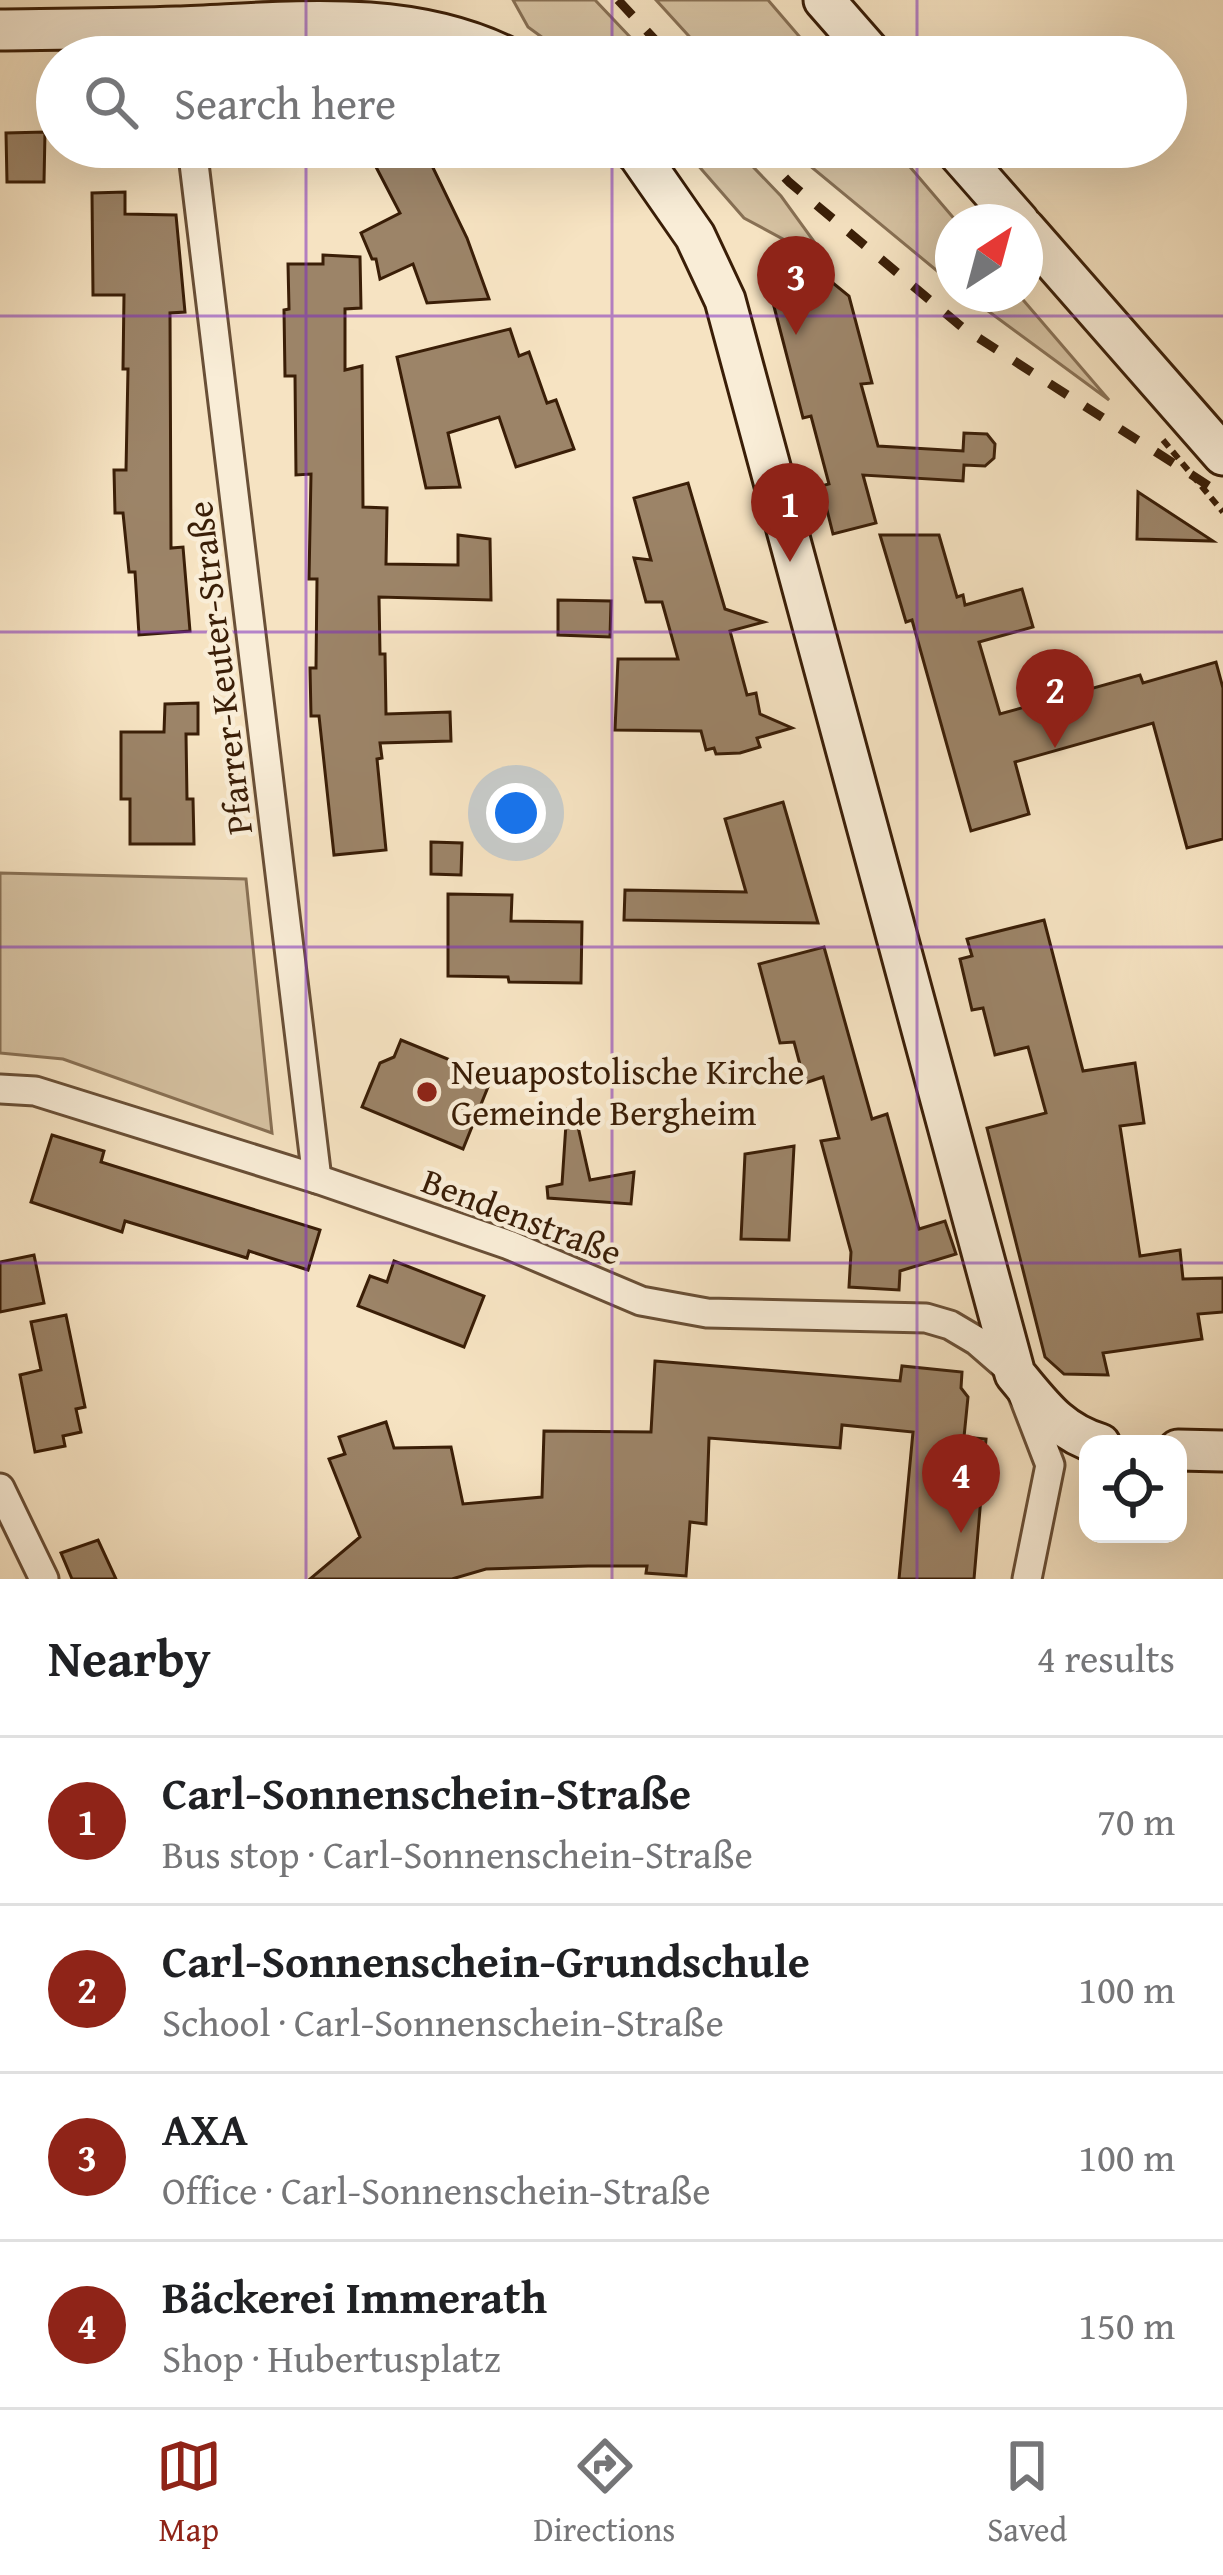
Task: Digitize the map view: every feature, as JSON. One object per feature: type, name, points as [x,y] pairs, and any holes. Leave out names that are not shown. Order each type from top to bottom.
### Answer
[{"type":"street","points":[[824,0],[856,36]]},
{"type":"street","points":[[214,36],[308,20],[397,25],[449,36]]},
{"type":"street","points":[[0,30],[90,36]]},
{"type":"street","name":"Pfarrer-Keuter-Straße","points":[[195,168],[317,1180]]},
{"type":"street","points":[[647,168],[695,236],[725,300],[1015,1374],[1050,1466],[1027,1579]]},
{"type":"street","points":[[971,168],[1003,204]]},
{"type":"street","points":[[1043,250],[1223,455]]},
{"type":"street","name":"Bendenstraße","points":[[0,1089],[35,1091],[317,1180],[509,1245],[641,1300],[707,1313],[926,1318],[977,1341],[1015,1374]]},
{"type":"street","points":[[1015,1374],[1055,1422],[1079,1437]]},
{"type":"street","points":[[1187,1450],[1223,1451]]},
{"type":"street","points":[[0,1488],[44,1579]]},
{"type":"path","points":[[1163,440],[1223,512]]},
{"type":"shaded area","points":[[513,0],[595,0],[629,36],[540,36],[528,27]]},
{"type":"shaded area","points":[[656,0],[768,0],[799,36],[689,36]]},
{"type":"shaded area","points":[[700,168],[754,168],[781,196],[831,265],[744,218]]},
{"type":"shaded area","points":[[812,168],[911,168],[942,204],[935,204],[935,269]]},
{"type":"shaded area","points":[[989,312],[1033,312],[1109,400]]},
{"type":"shaded area","points":[[0,873],[246,879],[272,1133],[63,1059],[0,1053]]},
{"type":"building","points":[[36,132],[36,168],[44,168],[44,182],[7,182],[6,133]]},
{"type":"building","points":[[377,168],[433,168],[467,238],[489,299],[427,303],[413,264],[380,279],[376,259],[361,233],[400,213]]},
{"type":"building","points":[[125,192],[125,214],[176,215],[185,312],[170,313],[171,548],[183,547],[190,631],[139,635],[135,572],[129,572],[123,513],[115,513],[114,470],[126,470],[124,295],[93,295],[92,193]]},
{"type":"building","points":[[323,255],[360,257],[361,308],[345,309],[345,370],[362,366],[363,507],[387,508],[386,564],[458,565],[458,535],[490,539],[491,600],[379,597],[386,714],[450,712],[451,741],[380,743],[382,758],[377,759],[386,850],[334,855],[319,716],[311,716],[317,579],[309,579],[311,474],[296,475],[295,376],[285,376],[288,264],[323,264]]},
{"type":"building","points":[[828,279],[849,296],[872,383],[861,384],[878,446],[963,451],[964,433],[987,434],[995,444],[994,458],[985,466],[964,465],[963,481],[863,475],[876,523],[833,534],[821,486],[829,484],[811,416],[803,418],[771,295]]},
{"type":"building","points":[[510,329],[519,356],[529,352],[547,403],[556,400],[574,449],[516,467],[499,417],[448,433],[460,487],[426,488],[397,357]]},
{"type":"building","points":[[688,483],[725,609],[764,622],[730,631],[747,695],[756,693],[760,714],[792,728],[757,738],[760,747],[740,753],[706,750],[701,731],[615,730],[618,659],[678,659],[662,602],[646,602],[634,558],[651,560],[634,498]]},
{"type":"building","points":[[1138,492],[1213,541],[1137,539]]},
{"type":"building","points":[[880,535],[939,535],[957,597],[963,595],[965,605],[1022,589],[1033,627],[979,642],[1000,714],[1140,675],[1143,683],[1216,662],[1223,688],[1223,839],[1187,848],[1153,723],[1015,762],[1029,814],[971,831],[912,620],[906,622]]},
{"type":"building","points":[[558,600],[611,601],[610,637],[558,635]]},
{"type":"building","points":[[198,703],[198,734],[186,734],[187,799],[193,799],[194,844],[130,844],[130,799],[121,799],[121,732],[164,732],[165,704]]},
{"type":"building","points":[[783,802],[818,923],[624,920],[625,890],[746,892],[725,819]]},
{"type":"building","points":[[431,842],[462,843],[461,875],[431,874]]},
{"type":"building","points":[[448,894],[512,895],[511,921],[582,922],[581,983],[448,976]]},
{"type":"building","points":[[1044,920],[1083,1071],[1135,1063],[1144,1123],[1120,1126],[1140,1256],[1180,1250],[1183,1279],[1223,1278],[1223,1312],[1198,1314],[1202,1339],[1103,1353],[1108,1375],[1064,1374],[1045,1357],[987,1128],[1046,1113],[1028,1047],[995,1055],[983,1008],[972,1010],[960,959],[972,956],[967,939]]},
{"type":"building","points":[[824,947],[872,1119],[887,1114],[919,1229],[945,1221],[956,1254],[900,1271],[899,1290],[849,1287],[851,1252],[821,1141],[839,1138],[823,1077],[805,1083],[794,1042],[780,1043],[759,964]]},
{"type":"building","name":"Neuapostolische Kirche Gemeinde Bergheim","points":[[401,1040],[492,1077],[463,1149],[362,1107],[380,1063],[394,1057]]},
{"type":"building","points":[[567,1109],[574,1109],[590,1180],[634,1172],[631,1204],[548,1198],[547,1187],[562,1184]]},
{"type":"building","points":[[52,1135],[104,1151],[101,1162],[320,1230],[308,1270],[249,1251],[247,1258],[125,1221],[122,1232],[31,1202]]},
{"type":"building","points":[[794,1146],[789,1240],[741,1239],[745,1154]]},
{"type":"building","points":[[34,1255],[44,1303],[0,1312],[0,1262]]},
{"type":"building","points":[[394,1261],[484,1296],[464,1347],[358,1306],[370,1276],[387,1282]]},
{"type":"building","points":[[66,1315],[85,1407],[76,1409],[81,1432],[63,1436],[65,1446],[35,1452],[20,1375],[41,1370],[31,1322]]},
{"type":"building","points":[[655,1361],[900,1381],[902,1366],[962,1372],[961,1388],[968,1397],[964,1437],[986,1439],[974,1579],[899,1579],[913,1432],[842,1425],[840,1448],[709,1438],[706,1524],[690,1522],[686,1576],[646,1573],[647,1566],[588,1566],[486,1569],[452,1579],[310,1579],[360,1537],[329,1459],[345,1454],[339,1437],[386,1422],[394,1448],[451,1447],[463,1504],[542,1497],[544,1431],[651,1432]]},
{"type":"building","points":[[98,1540],[116,1579],[72,1579],[61,1553]]},
{"type":"railway","points":[[618,0],[651,36]]},
{"type":"railway","points":[[776,168],[963,328],[1223,495]]},
{"type":"place","name":"AXA","points":[[796,335]]},
{"type":"place","name":"Carl-Sonnenschein-Straße","points":[[790,562]]},
{"type":"place","name":"Carl-Sonnenschein-Grundschule","points":[[1055,748]]},
{"type":"place","name":"Neuapostolische Kirche Gemeinde Bergheim","points":[[427,1092]]},
{"type":"place","name":"Bäckerei Immerath","points":[[961,1533]]}]
